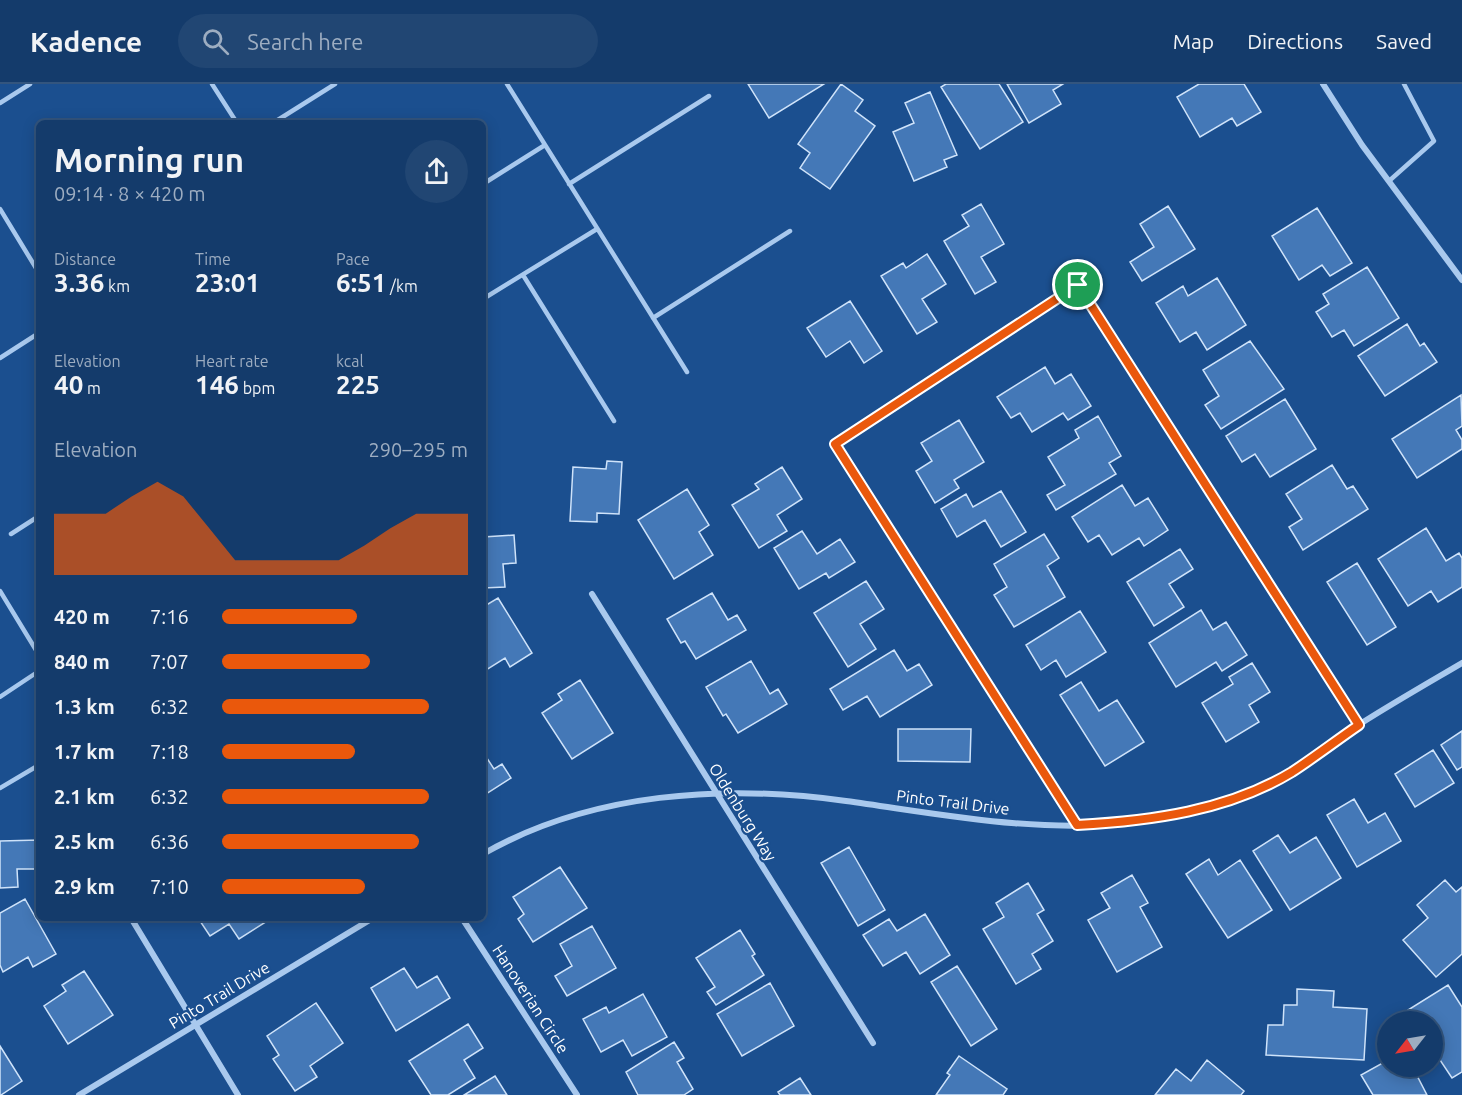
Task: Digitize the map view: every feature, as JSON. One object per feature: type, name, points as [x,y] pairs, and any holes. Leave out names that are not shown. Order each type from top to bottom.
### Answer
[{"type":"street","points":[[1323,84],[1362,145],[1462,280]]},
{"type":"street","points":[[1077,825],[835,444],[1078,285],[1359,725]]},
{"type":"street","name":"Oldenburg Way","points":[[592,594],[714,794],[873,1043]]},
{"type":"street","name":"Pinto Trail Drive","points":[[486,853],[537,829],[598,810],[643,800],[714,794],[843,801],[974,821],[1077,825],[1134,822],[1216,806],[1290,773],[1359,725],[1462,663]]},
{"type":"street","points":[[133,921],[238,1095]]},
{"type":"street","name":"Pinto Trail Drive","points":[[80,1095],[369,921]]},
{"type":"street","name":"Hanoverian Circle","points":[[464,921],[577,1095]]},
{"type":"lane","points":[[0,103],[30,84]]},
{"type":"lane","points":[[212,84],[235,120]]},
{"type":"lane","points":[[278,120],[335,84]]},
{"type":"lane","points":[[507,84],[687,372]]},
{"type":"lane","points":[[1389,181],[1434,141],[1404,84]]},
{"type":"lane","points":[[569,184],[709,96]]},
{"type":"lane","points":[[486,182],[545,145]]},
{"type":"lane","points":[[0,209],[36,267]]},
{"type":"lane","points":[[486,297],[597,229]]},
{"type":"lane","points":[[653,318],[790,231]]},
{"type":"lane","points":[[523,275],[614,421]]},
{"type":"lane","points":[[0,358],[36,335]]},
{"type":"lane","points":[[11,534],[36,518]]},
{"type":"lane","points":[[0,591],[36,650]]},
{"type":"lane","points":[[0,697],[36,673]]},
{"type":"lane","points":[[0,788],[36,767]]},
{"type":"building","points":[[748,84],[824,84],[769,118]]},
{"type":"building","points":[[841,84],[863,100],[855,111],[875,126],[830,189],[800,168],[810,153],[798,144]]},
{"type":"building","points":[[946,84],[999,84],[1023,122],[980,149],[941,87]]},
{"type":"building","points":[[1007,84],[1063,84],[1053,90],[1061,104],[1029,123]]},
{"type":"building","points":[[1199,84],[1244,84],[1261,112],[1237,126],[1232,118],[1200,137],[1177,97]]},
{"type":"building","points":[[930,92],[957,155],[944,160],[947,167],[914,181],[893,132],[914,123],[905,103]]},
{"type":"building","points":[[981,204],[1004,244],[981,257],[996,282],[975,294],[944,241],[969,226],[962,215]]},
{"type":"building","points":[[1168,206],[1195,249],[1142,281],[1130,262],[1154,247],[1140,224]]},
{"type":"building","points":[[1317,208],[1352,263],[1330,276],[1322,265],[1299,280],[1272,236]]},
{"type":"building","points":[[927,254],[946,284],[922,299],[937,322],[917,334],[881,276],[903,263],[906,268]]},
{"type":"building","points":[[1367,267],[1399,318],[1354,346],[1344,330],[1332,337],[1316,312],[1329,304],[1323,294]]},
{"type":"building","points":[[1217,278],[1246,325],[1207,350],[1196,332],[1180,342],[1156,303],[1183,286],[1188,296]]},
{"type":"building","points":[[850,301],[882,351],[864,363],[850,341],[826,357],[807,328]]},
{"type":"building","points":[[1407,324],[1420,346],[1424,343],[1437,362],[1385,396],[1358,356]]},
{"type":"building","points":[[1250,341],[1284,389],[1221,429],[1205,405],[1219,396],[1203,370]]},
{"type":"building","points":[[1045,367],[1055,384],[1071,374],[1091,406],[1068,420],[1063,413],[1032,432],[1020,413],[1011,418],[997,397]]},
{"type":"building","points":[[1461,395],[1462,426],[1456,430],[1462,440],[1462,449],[1417,478],[1392,439]]},
{"type":"building","points":[[1285,399],[1316,449],[1270,477],[1255,454],[1242,462],[1226,436]]},
{"type":"building","points":[[1098,416],[1121,456],[1109,463],[1116,474],[1056,510],[1047,495],[1065,485],[1048,457],[1079,438],[1075,430]]},
{"type":"building","points":[[959,420],[984,462],[954,480],[959,488],[935,503],[916,471],[932,461],[921,443]]},
{"type":"building","points":[[607,461],[622,462],[619,514],[597,513],[597,522],[570,521],[573,467],[606,469]]},
{"type":"building","points":[[1332,465],[1347,489],[1353,486],[1368,509],[1303,550],[1289,527],[1302,519],[1286,494]]},
{"type":"building","points":[[782,467],[802,499],[777,515],[787,531],[759,548],[732,505],[759,489],[755,484]]},
{"type":"building","points":[[1122,485],[1135,506],[1148,498],[1168,530],[1144,546],[1139,538],[1112,555],[1099,535],[1088,542],[1072,517]]},
{"type":"building","points":[[687,489],[709,525],[699,532],[713,555],[674,579],[638,520]]},
{"type":"building","points":[[1001,491],[1026,532],[1001,547],[985,520],[957,537],[941,509],[966,494],[973,507]]},
{"type":"building","points":[[1426,528],[1446,561],[1459,553],[1462,558],[1462,587],[1438,602],[1431,591],[1408,606],[1378,559]]},
{"type":"building","points":[[802,531],[817,554],[840,539],[855,562],[829,578],[826,573],[799,589],[774,548]]},
{"type":"building","points":[[1044,534],[1059,558],[1047,566],[1065,597],[1014,627],[994,595],[1007,587],[994,564]]},
{"type":"building","points":[[514,535],[516,563],[503,564],[505,587],[486,588],[486,537]]},
{"type":"building","points":[[1180,549],[1193,569],[1169,584],[1184,607],[1154,626],[1127,582]]},
{"type":"building","points":[[1357,563],[1396,627],[1367,645],[1327,582]]},
{"type":"building","points":[[866,581],[884,609],[860,624],[876,649],[848,667],[814,613]]},
{"type":"building","points":[[712,593],[728,620],[737,615],[746,630],[696,659],[685,641],[681,643],[667,619]]},
{"type":"building","points":[[498,598],[532,653],[510,667],[505,658],[486,670],[486,605]]},
{"type":"building","points":[[1201,610],[1213,630],[1226,622],[1247,655],[1222,671],[1216,662],[1176,687],[1149,643]]},
{"type":"building","points":[[1080,611],[1106,652],[1066,677],[1056,660],[1041,670],[1026,645]]},
{"type":"building","points":[[894,650],[907,671],[919,664],[932,685],[880,717],[867,696],[843,710],[830,689]]},
{"type":"building","points":[[751,661],[770,694],[778,689],[787,704],[738,733],[726,714],[723,716],[706,687]]},
{"type":"building","points":[[1252,663],[1270,692],[1249,705],[1259,722],[1226,742],[1202,703],[1233,684],[1229,677]]},
{"type":"building","points":[[580,680],[613,733],[572,759],[542,713],[562,700],[558,694]]},
{"type":"building","points":[[1081,682],[1099,711],[1117,700],[1144,742],[1105,766],[1060,695]]},
{"type":"building","points":[[898,729],[971,729],[970,762],[898,761]]},
{"type":"building","points":[[1462,731],[1462,767],[1457,770],[1441,745]]},
{"type":"building","points":[[1433,750],[1454,783],[1415,807],[1395,774]]},
{"type":"building","points":[[486,757],[494,769],[502,764],[511,778],[486,794]]},
{"type":"building","points":[[1354,799],[1368,823],[1385,813],[1401,841],[1357,867],[1327,815]]},
{"type":"building","points":[[1278,835],[1290,853],[1316,837],[1341,878],[1290,910],[1253,851]]},
{"type":"building","points":[[36,840],[36,869],[17,869],[18,887],[0,888],[0,841]]},
{"type":"building","points":[[849,847],[885,910],[858,926],[821,863]]},
{"type":"building","points":[[1209,859],[1218,875],[1240,860],[1272,910],[1228,938],[1186,874]]},
{"type":"building","points":[[560,867],[587,908],[533,942],[518,919],[524,914],[513,897]]},
{"type":"building","points":[[1132,875],[1148,903],[1140,907],[1162,947],[1117,972],[1088,920],[1110,908],[1101,893]]},
{"type":"building","points":[[1445,880],[1456,892],[1462,887],[1462,954],[1436,977],[1403,940],[1428,918],[1417,905]]},
{"type":"building","points":[[1028,883],[1044,910],[1037,914],[1053,941],[1032,954],[1041,969],[1016,984],[983,929],[1004,917],[996,903]]},
{"type":"building","points":[[25,899],[56,954],[33,967],[28,957],[3,972],[0,965],[0,913]]},
{"type":"building","points":[[925,914],[950,955],[920,974],[906,952],[883,966],[863,935],[889,919],[897,931]]},
{"type":"building","points":[[200,921],[267,921],[239,939],[229,924],[210,936]]},
{"type":"building","points":[[592,926],[616,968],[567,996],[555,976],[572,966],[560,944]]},
{"type":"building","points":[[740,930],[755,954],[752,956],[764,975],[716,1005],[707,992],[715,987],[696,958]]},
{"type":"building","points":[[957,966],[997,1029],[971,1046],[931,982]]},
{"type":"building","points":[[404,968],[417,988],[437,976],[450,998],[396,1031],[371,988]]},
{"type":"building","points":[[84,971],[113,1015],[68,1044],[44,1006],[66,991],[62,985]]},
{"type":"building","points":[[770,983],[794,1026],[742,1056],[717,1014]]},
{"type":"building","points":[[1448,985],[1462,1007],[1462,1072],[1452,1078],[1443,1064],[1443,1011],[1408,1010]]},
{"type":"building","points":[[1297,989],[1334,991],[1333,1007],[1367,1009],[1364,1060],[1266,1055],[1268,1025],[1283,1025],[1284,1005],[1297,1005]]},
{"type":"building","points":[[643,994],[667,1037],[632,1056],[623,1040],[601,1052],[583,1019],[606,1007],[609,1013]]},
{"type":"building","points":[[316,1003],[343,1043],[310,1066],[317,1077],[295,1091],[273,1059],[279,1055],[267,1036]]},
{"type":"building","points":[[468,1024],[483,1048],[464,1060],[475,1078],[448,1095],[431,1095],[409,1061]]},
{"type":"building","points":[[674,1042],[684,1058],[677,1062],[693,1089],[684,1095],[638,1095],[626,1072]]},
{"type":"building","points":[[0,1046],[22,1081],[1,1095],[0,1095]]},
{"type":"building","points":[[959,1056],[1007,1089],[1003,1095],[936,1095],[950,1075],[947,1073]]},
{"type":"building","points":[[1207,1060],[1244,1091],[1241,1095],[1155,1095],[1176,1069],[1191,1081]]},
{"type":"building","points":[[1377,1066],[1377,1077],[1418,1077],[1427,1095],[1373,1095],[1361,1075]]},
{"type":"building","points":[[495,1076],[507,1095],[464,1095]]},
{"type":"building","points":[[800,1078],[811,1095],[780,1095],[778,1092]]},
{"type":"route","points":[[1078,285],[1359,725],[1290,773],[1216,806],[1134,822],[1077,825],[835,444],[1078,285]]}]
